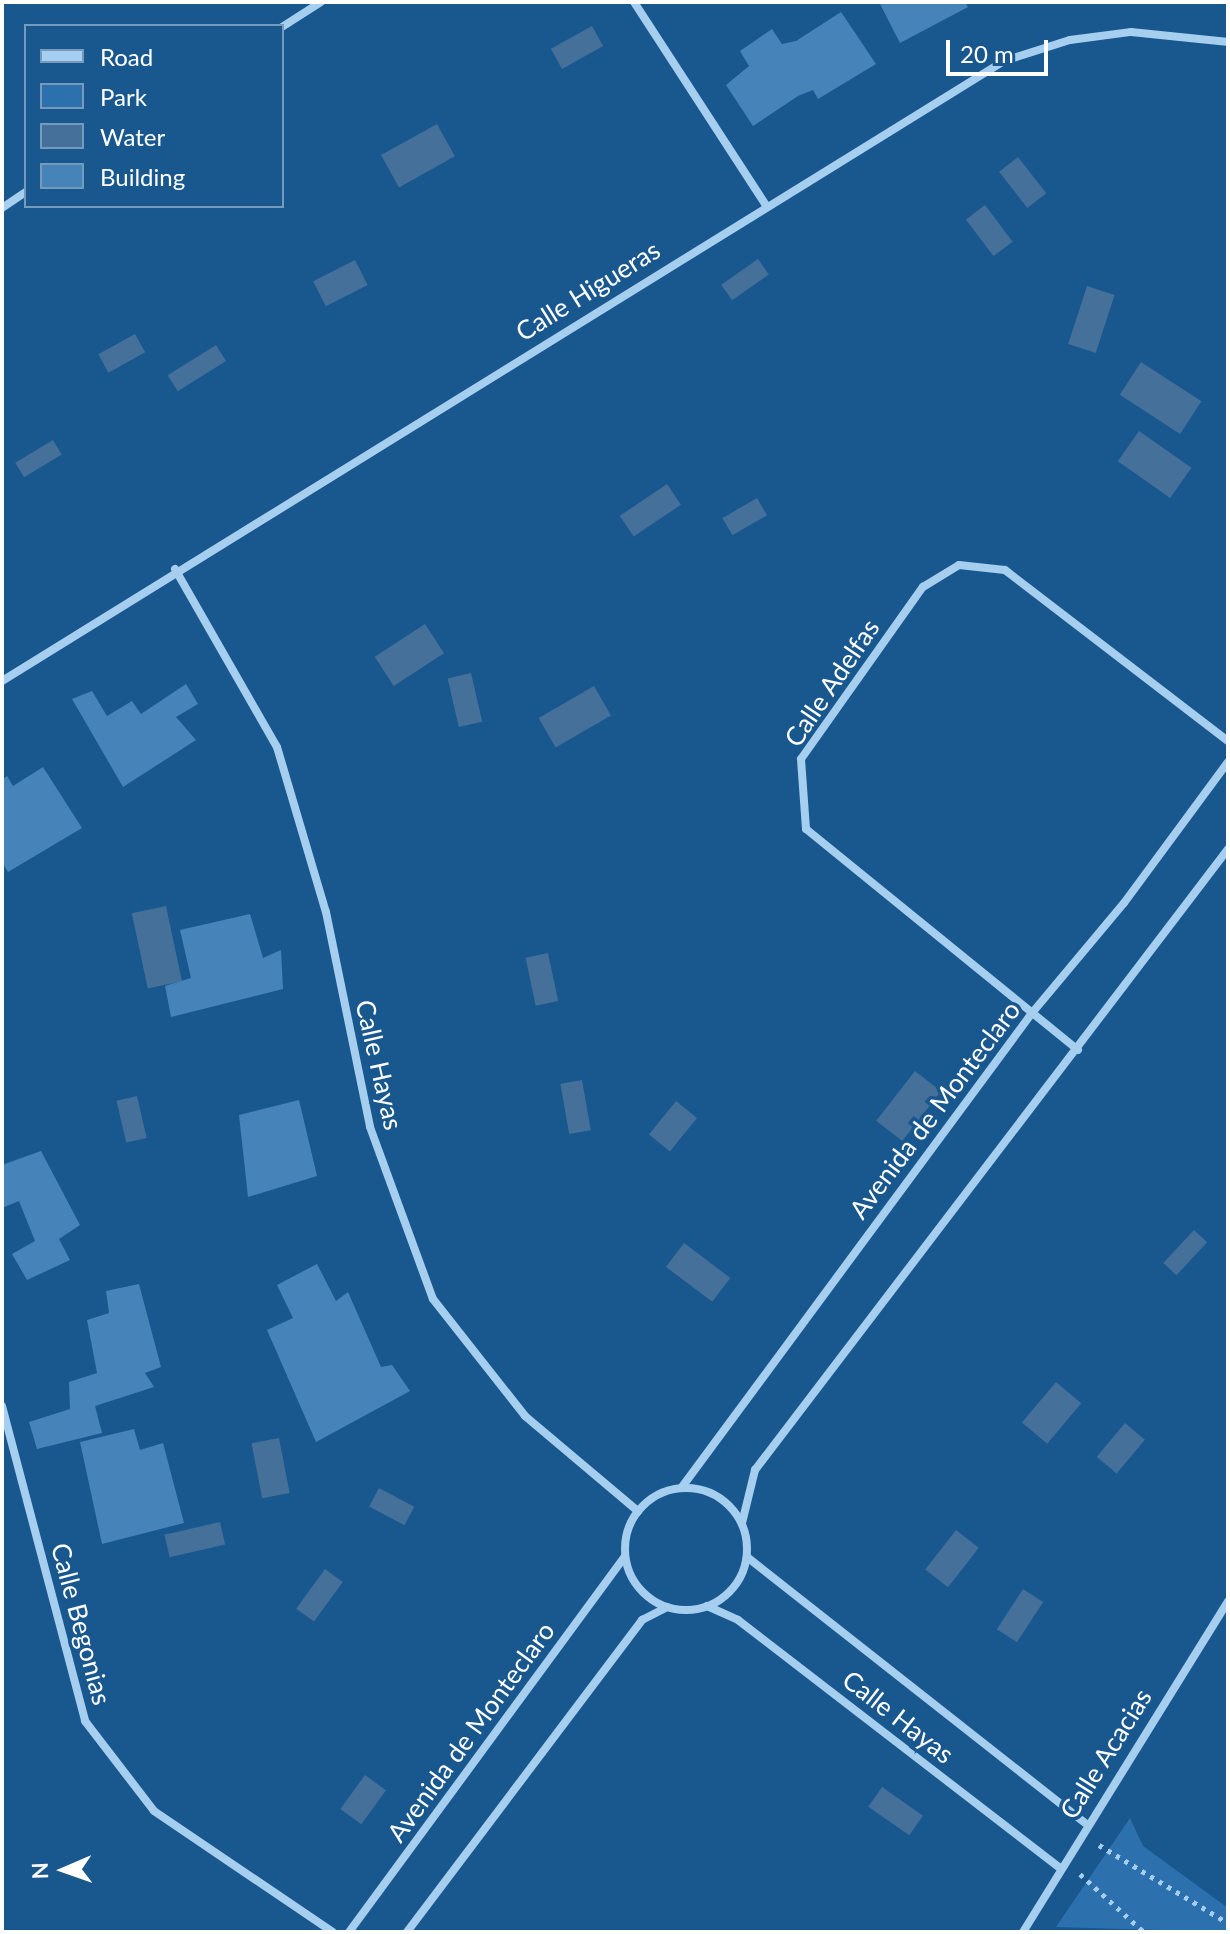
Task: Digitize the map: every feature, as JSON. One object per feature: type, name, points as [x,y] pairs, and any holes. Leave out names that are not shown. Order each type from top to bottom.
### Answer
[{"type":"street","points":[[284,26],[321,2]]},
{"type":"street","points":[[634,2],[766,205]]},
{"type":"street","name":"Calle Higueras","points":[[2,681],[175,569],[1004,61],[1070,40],[1131,32],[1228,42]]},
{"type":"street","points":[[2,208],[24,193]]},
{"type":"street","name":"Calle Adelfas","points":[[1078,1050],[806,829],[801,759],[923,587],[959,565],[1005,570],[1228,741]]},
{"type":"street","name":"Calle Hayas","points":[[175,569],[277,747],[326,912],[370,1127],[433,1299],[525,1416],[638,1511]]},
{"type":"street","name":"Avenida de Monteclaro","points":[[682,1487],[1032,1013],[1124,903],[1228,762]]},
{"type":"street","points":[[407,1932],[642,1620],[667,1607],[707,1606],[734,1587],[747,1557],[742,1523],[755,1470],[1078,1050],[1228,849]]},
{"type":"street","name":"Calle Begonias","points":[[2,1406],[85,1721],[154,1811],[333,1932]]},
{"type":"street","points":[[667,1607],[639,1588],[625,1556],[638,1511],[650,1499],[682,1487],[717,1496],[742,1523]]},
{"type":"street","name":"Avenida de Monteclaro","points":[[349,1932],[625,1556]]},
{"type":"street","name":"Calle Hayas","points":[[747,1557],[1085,1823]]},
{"type":"street","name":"Calle Acacias","points":[[1023,1932],[1085,1823],[1228,1601]]},
{"type":"street","name":"Calle Hayas","points":[[707,1606],[738,1620],[1063,1864]]},
{"type":"path","points":[[1080,1834],[1228,1923]]},
{"type":"path","points":[[1063,1864],[1144,1932]]},
{"type":"green space","points":[[1130,1818],[1143,1846],[1228,1908],[1228,1932],[1056,1927]]},
{"type":"water","points":[[592,26],[603,46],[562,69],[551,49]]},
{"type":"water","points":[[437,124],[455,156],[399,187],[381,155]]},
{"type":"water","points":[[1018,157],[1046,193],[1027,208],[999,172]]},
{"type":"water","points":[[985,205],[1013,242],[994,256],[966,219]]},
{"type":"water","points":[[758,259],[769,275],[732,300],[721,285]]},
{"type":"water","points":[[355,260],[368,285],[326,306],[313,281]]},
{"type":"water","points":[[1087,286],[1115,295],[1096,353],[1068,344]]},
{"type":"water","points":[[135,334],[145,352],[108,373],[98,354]]},
{"type":"water","points":[[216,345],[226,361],[178,391],[168,375]]},
{"type":"water","points":[[1141,362],[1201,401],[1180,434],[1120,395]]},
{"type":"water","points":[[1139,431],[1191,468],[1170,498],[1118,461]]},
{"type":"water","points":[[53,440],[62,455],[24,477],[15,463]]},
{"type":"water","points":[[667,484],[681,505],[634,537],[620,516]]},
{"type":"water","points":[[757,498],[767,515],[732,535],[722,518]]},
{"type":"water","points":[[425,624],[444,653],[394,686],[375,657]]},
{"type":"water","points":[[471,673],[482,722],[459,727],[448,678]]},
{"type":"water","points":[[594,686],[611,715],[556,747],[539,718]]},
{"type":"water","points":[[166,906],[182,981],[148,989],[132,913]]},
{"type":"water","points":[[548,953],[558,1001],[536,1006],[526,958]]},
{"type":"water","points":[[915,1071],[941,1091],[902,1141],[876,1121]]},
{"type":"water","points":[[582,1080],[591,1130],[569,1134],[560,1084]]},
{"type":"water","points":[[137,1096],[147,1138],[126,1143],[117,1101]]},
{"type":"water","points":[[676,1101],[697,1118],[670,1151],[649,1134]]},
{"type":"water","points":[[1194,1230],[1207,1242],[1176,1275],[1163,1263]]},
{"type":"water","points":[[684,1243],[730,1278],[712,1302],[666,1267]]},
{"type":"water","points":[[1056,1382],[1081,1403],[1047,1444],[1022,1423]]},
{"type":"water","points":[[1125,1423],[1145,1440],[1117,1473],[1097,1457]]},
{"type":"water","points":[[279,1438],[290,1493],[262,1498],[252,1443]]},
{"type":"water","points":[[379,1488],[414,1507],[404,1525],[369,1507]]},
{"type":"water","points":[[220,1522],[225,1544],[170,1557],[164,1535]]},
{"type":"water","points":[[956,1530],[979,1548],[948,1587],[925,1569]]},
{"type":"water","points":[[325,1569],[343,1582],[314,1622],[296,1609]]},
{"type":"water","points":[[1023,1589],[1043,1602],[1017,1642],[997,1629]]},
{"type":"water","points":[[365,1775],[386,1790],[361,1824],[340,1809]]},
{"type":"water","points":[[882,1787],[923,1816],[909,1835],[868,1807]]},
{"type":"building","points":[[879,2],[965,2],[968,7],[900,43]]},
{"type":"building","points":[[841,12],[876,64],[818,99],[813,90],[798,96],[753,126],[726,85],[749,66],[740,51],[772,29],[782,44],[796,41]]},
{"type":"building","points":[[186,684],[198,704],[176,717],[196,740],[123,787],[72,699],[92,691],[107,716],[132,701],[141,714]]},
{"type":"building","points":[[43,767],[82,828],[8,872],[2,862],[2,780],[7,776],[13,786]]},
{"type":"building","points":[[250,914],[263,958],[281,950],[283,989],[171,1017],[165,986],[191,978],[180,930]]},
{"type":"building","points":[[299,1100],[317,1176],[248,1197],[239,1115]]},
{"type":"building","points":[[41,1151],[80,1225],[59,1239],[70,1260],[27,1280],[12,1254],[35,1241],[19,1201],[2,1208],[2,1165]]},
{"type":"building","points":[[317,1264],[336,1301],[348,1292],[381,1367],[392,1365],[410,1391],[316,1442],[267,1330],[293,1318],[277,1285]]},
{"type":"building","points":[[139,1284],[161,1367],[145,1373],[154,1387],[95,1406],[102,1433],[37,1449],[29,1422],[70,1409],[69,1382],[97,1373],[87,1320],[109,1313],[106,1291]]},
{"type":"building","points":[[134,1429],[140,1450],[163,1443],[184,1523],[102,1544],[80,1442]]}]
